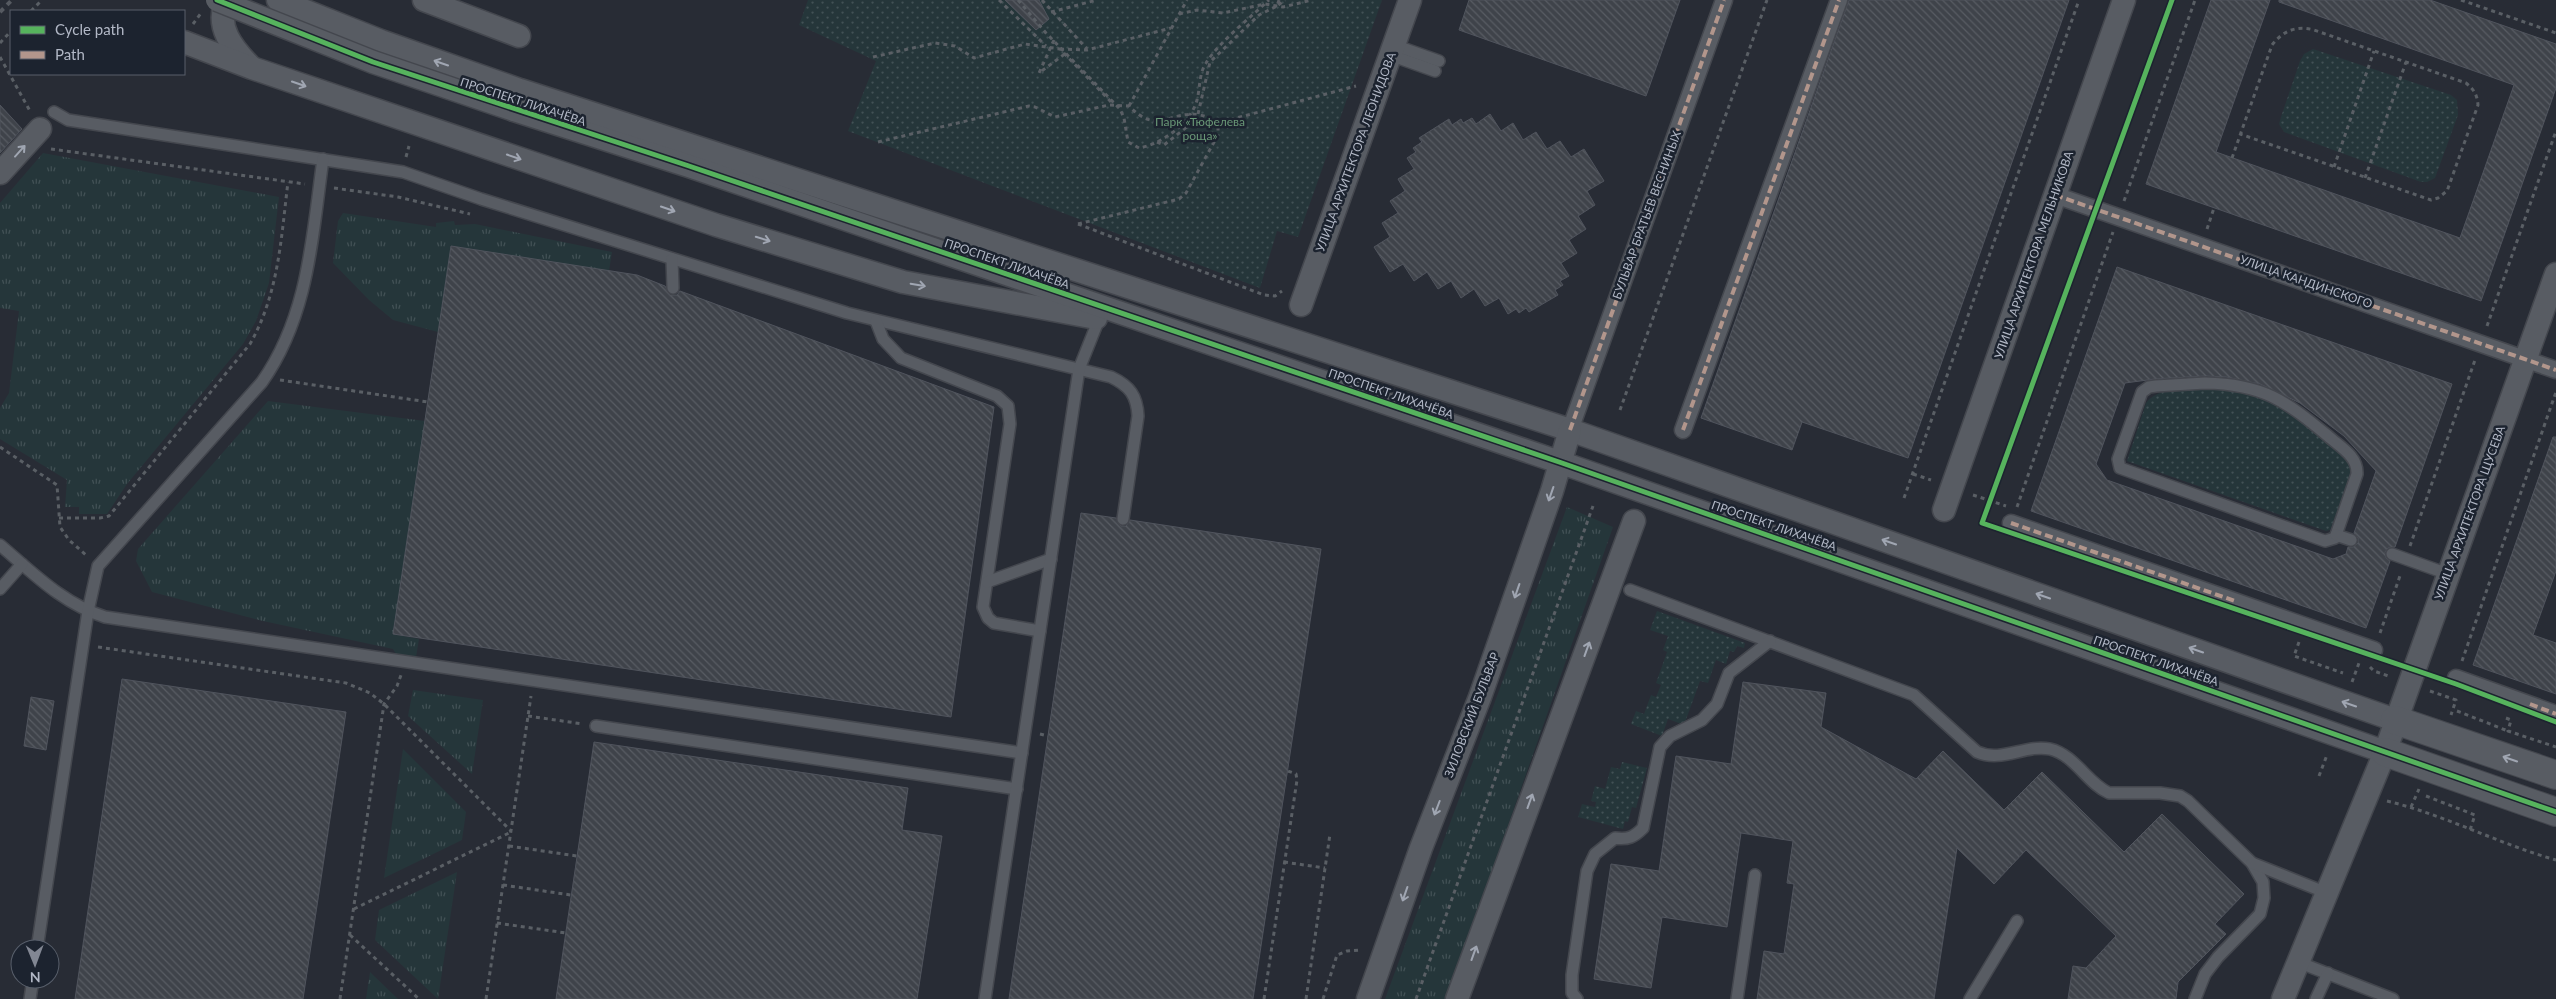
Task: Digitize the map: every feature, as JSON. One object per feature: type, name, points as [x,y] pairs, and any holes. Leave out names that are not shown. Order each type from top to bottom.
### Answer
[{"type":"street","name":"ПРОСПЕКТ ЛИХАЧЁВА","points":[[218,0],[373,62],[517,100],[1570,430],[2556,775]]},
{"type":"street","points":[[227,0],[223,13],[228,38],[235,51],[252,68]]},
{"type":"street","name":"ПРОСПЕКТ ЛИХАЧЁВА","points":[[278,0],[381,41],[517,100],[689,166],[1562,463],[2556,812]]},
{"type":"street","points":[[424,0],[519,36]]},
{"type":"street","name":"УЛИЦА АРХИТЕКТОРА ЛЕОНИДОВА","points":[[1302,305],[1410,0]]},
{"type":"street","name":"БУЛЬВАР БРАТЬЕВ ВЕСНИНЫХ","points":[[1570,430],[1724,0]]},
{"type":"street","points":[[1683,430],[1838,0]]},
{"type":"street","name":"УЛИЦА АРХИТЕКТОРА МЕЛЬНИКОВА","points":[[1944,510],[2124,0]]},
{"type":"street","points":[[185,42],[252,68],[716,225],[894,279],[1124,323]]},
{"type":"street","points":[[0,174],[43,139]]},
{"type":"street","name":"УЛИЦА КАНДИНСКОГО","points":[[2055,195],[2556,370]]},
{"type":"street","name":"УЛИЦА АРХИТЕКТОРА ЩУСЕВА","points":[[2283,999],[2385,752],[2556,274]]},
{"type":"street","name":"ЗИЛОВСКИЙ БУЛЬВАР","points":[[1368,999],[1421,848],[1480,697],[1562,463],[1570,430]]},
{"type":"street","points":[[2013,516],[2367,654]]},
{"type":"street","points":[[1457,999],[1634,521]]},
{"type":"street","points":[[2456,678],[2556,714]]},
{"type":"lane","points":[[1392,50],[1437,66]]},
{"type":"lane","points":[[54,112],[68,120],[403,172],[482,200],[876,321],[1111,377],[1124,383],[1137,402],[1138,416],[1123,519]]},
{"type":"lane","points":[[39,939],[88,611],[98,566],[265,378],[285,346],[298,311],[305,283],[323,159]]},
{"type":"lane","points":[[672,259],[673,288]]},
{"type":"lane","points":[[985,999],[1079,369],[1099,319]]},
{"type":"lane","points":[[876,321],[883,339],[901,358],[997,396],[1008,406],[1010,424],[983,607],[988,618],[1001,625],[1040,631]]},
{"type":"lane","points":[[2222,384],[2255,390],[2300,412],[2343,448],[2356,463],[2356,479],[2336,535],[2331,541],[2326,540],[2122,470],[2118,464],[2118,458],[2142,392],[2149,387],[2156,386],[2222,384]]},
{"type":"lane","points":[[2336,535],[2351,540]]},
{"type":"lane","points":[[0,545],[51,589],[88,611],[105,617],[1022,753]]},
{"type":"lane","points":[[2392,554],[2448,574]]},
{"type":"lane","points":[[987,582],[1051,559]]},
{"type":"lane","points":[[0,589],[22,564]]},
{"type":"lane","points":[[1630,590],[1914,695],[1977,752],[1986,756],[2000,756],[2042,748],[2052,750],[2068,758],[2100,789],[2109,793],[2160,793],[2180,796],[2188,801],[2252,863],[2263,882],[2264,898],[2260,914],[2218,957],[2205,974],[2196,999]]},
{"type":"lane","points":[[1568,999],[1587,871],[1595,854],[1615,838],[1626,840],[1637,835],[1643,828],[1660,747],[1670,736],[1702,720],[1717,704],[1730,674],[1770,642]]},
{"type":"lane","points":[[596,726],[1017,789]]},
{"type":"lane","points":[[2252,863],[2327,893]]},
{"type":"lane","points":[[1737,999],[1755,875]]},
{"type":"lane","points":[[1970,999],[2017,921]]},
{"type":"lane","points":[[2298,962],[2393,999]]},
{"type":"lane","points":[[2316,999],[2328,973]]},
{"type":"lane","points":[[1572,975],[1572,993],[1577,999]]},
{"type":"path","points":[[32,10],[42,0]]},
{"type":"path","points":[[999,0],[1047,46]]},
{"type":"path","points":[[1018,0],[1120,109],[1124,118],[1128,142],[1131,146],[1140,148],[1157,142],[1179,127],[1193,110],[1206,62],[1269,0]]},
{"type":"path","points":[[1042,0],[1087,50]]},
{"type":"path","points":[[1051,12],[1097,0]]},
{"type":"path","points":[[1129,106],[1187,0]]},
{"type":"path","points":[[1277,6],[1279,0]]},
{"type":"path","points":[[1157,142],[1164,145],[1200,115],[1210,62],[1259,15],[1285,0]]},
{"type":"path","points":[[1179,14],[1193,10],[1223,13],[1265,4],[1283,7],[1312,0]]},
{"type":"path","points":[[1620,410],[1767,0]]},
{"type":"path","points":[[1904,498],[2079,0]]},
{"type":"path","points":[[1973,495],[1991,501],[2013,516],[2195,0]]},
{"type":"path","points":[[2461,0],[2556,33]]},
{"type":"path","points":[[873,57],[936,42],[955,46],[974,58],[1025,44],[1060,49],[1087,50],[1171,28]]},
{"type":"path","points":[[2232,158],[2240,134],[2272,45],[2279,36],[2288,30],[2305,28],[2466,83],[2474,89],[2478,105],[2447,191],[2442,196],[2431,200],[2240,134]]},
{"type":"path","points":[[0,43],[10,32]]},
{"type":"path","points":[[1054,40],[1039,74],[1066,53]]},
{"type":"path","points":[[1060,49],[1114,104]]},
{"type":"path","points":[[2334,167],[2374,51]]},
{"type":"path","points":[[0,57],[43,139],[288,182],[276,276],[266,312],[250,344],[109,516],[100,518],[59,518]]},
{"type":"path","points":[[2365,178],[2406,62]]},
{"type":"path","points":[[878,142],[1029,106],[1058,117],[1114,104],[1129,106],[1139,116],[1157,122],[1186,115],[1200,115],[1218,123],[1356,86]]},
{"type":"path","points":[[1218,123],[1218,135],[1186,193],[1179,200],[1078,224],[1264,295],[1279,295],[1284,288]]},
{"type":"path","points":[[2352,682],[2367,654],[2406,559],[2556,131]]},
{"type":"path","points":[[265,378],[428,402]]},
{"type":"path","points":[[2456,678],[2556,392]]},
{"type":"path","points":[[0,447],[57,485],[59,518],[64,534],[81,551]]},
{"type":"path","points":[[1913,474],[1931,480]]},
{"type":"path","points":[[1988,508],[1994,492]]},
{"type":"path","points":[[1416,999],[1593,506]]},
{"type":"path","points":[[83,644],[346,683],[370,693],[384,704],[511,831]]},
{"type":"path","points":[[2367,654],[2371,669]]},
{"type":"path","points":[[2294,656],[2343,673]]},
{"type":"path","points":[[340,999],[384,704],[399,682],[403,661]]},
{"type":"path","points":[[486,999],[534,680]]},
{"type":"path","points":[[2451,715],[2456,700]]},
{"type":"path","points":[[2457,711],[2556,747]]},
{"type":"path","points":[[528,716],[596,726]]},
{"type":"path","points":[[2508,731],[2511,720]]},
{"type":"path","points":[[2319,776],[2328,752]]},
{"type":"path","points":[[1264,999],[1297,780],[1296,774],[1288,771]]},
{"type":"path","points":[[2411,807],[2421,784]]},
{"type":"path","points":[[2426,796],[2475,815],[2470,830]]},
{"type":"path","points":[[2384,800],[2411,807],[2556,860]]},
{"type":"path","points":[[354,909],[511,831]]},
{"type":"path","points":[[1306,999],[1330,834]]},
{"type":"path","points":[[509,846],[577,856]]},
{"type":"path","points":[[1284,862],[1325,868]]},
{"type":"path","points":[[503,885],[572,895]]},
{"type":"path","points":[[497,923],[566,933]]},
{"type":"path","points":[[350,935],[420,999]]},
{"type":"path","points":[[1323,999],[1337,955],[1347,951],[1360,950]]},
{"type":"green space","name":"Парк «Тюфелева роща»","points":[[808,0],[1382,0],[1298,237],[1277,231],[1260,288],[848,131],[876,61],[799,25]]},
{"type":"green space","points":[[2313,49],[2451,95],[2457,100],[2458,115],[2435,178],[2427,182],[2421,182],[2284,132],[2279,124],[2300,61],[2304,54]]},
{"type":"green space","points":[[43,153],[279,197],[269,283],[256,321],[243,344],[127,484],[107,514],[79,514],[79,507],[65,507],[67,480],[0,439],[0,408],[9,393],[19,311],[0,308],[0,203]]},
{"type":"green space","points":[[343,213],[436,227],[436,223],[454,221],[455,225],[475,224],[612,252],[609,271],[451,246],[438,332],[393,320],[369,300],[333,263],[338,221]]},
{"type":"green space","points":[[2238,387],[2278,402],[2350,459],[2352,473],[2330,530],[2326,531],[2127,461],[2146,403],[2153,396],[2175,389]]},
{"type":"green space","points":[[268,401],[425,421],[393,634],[419,639],[416,657],[396,654],[393,649],[263,621],[152,592],[136,561],[138,549]]},
{"type":"green space","points":[[1567,507],[1613,527],[1447,999],[1385,999]]},
{"type":"green space","points":[[1657,611],[1745,643],[1744,648],[1737,646],[1734,652],[1730,651],[1726,664],[1716,660],[1708,683],[1700,681],[1684,725],[1668,719],[1662,736],[1631,724],[1636,711],[1644,714],[1651,695],[1656,697],[1661,685],[1656,683],[1667,652],[1663,650],[1668,636],[1650,630]]},
{"type":"green space","points":[[413,690],[483,700],[472,774],[408,716]]},
{"type":"green space","points":[[403,749],[466,812],[462,840],[384,878]]},
{"type":"green space","points":[[1622,762],[1647,768],[1636,808],[1632,807],[1628,822],[1625,821],[1623,829],[1578,817],[1582,804],[1595,807],[1596,802],[1591,801],[1595,786],[1605,789],[1611,767],[1620,769]]},
{"type":"green space","points":[[457,872],[438,999],[375,940],[379,910]]},
{"type":"green space","points":[[370,972],[398,999],[366,999]]},
{"type":"building","points":[[1005,0],[1039,0],[1049,19],[1036,30]]},
{"type":"building","points":[[1469,0],[1680,0],[1646,96],[1459,30]]},
{"type":"building","points":[[1849,0],[2069,0],[1908,458],[1802,422],[1792,450],[1701,418]]},
{"type":"building","points":[[2211,0],[2270,0],[2216,152],[2460,238],[2514,85],[2279,2],[2279,0],[2430,0],[2556,44],[2556,88],[2481,301],[2146,184]]},
{"type":"building","points":[[0,105],[22,129],[0,153]]},
{"type":"building","points":[[1490,114],[1501,131],[1513,123],[1523,140],[1536,132],[1547,149],[1560,141],[1571,157],[1584,149],[1604,181],[1587,191],[1595,205],[1578,216],[1586,229],[1569,240],[1577,253],[1561,263],[1569,276],[1560,281],[1563,285],[1555,290],[1558,295],[1529,312],[1526,308],[1519,313],[1516,309],[1508,314],[1499,298],[1485,306],[1474,289],[1461,298],[1451,281],[1438,289],[1427,272],[1414,281],[1403,264],[1390,272],[1374,247],[1390,237],[1382,223],[1398,213],[1390,201],[1405,191],[1398,179],[1414,169],[1407,158],[1416,152],[1413,148],[1422,142],[1419,138],[1449,119],[1452,125],[1461,119],[1463,123],[1472,118],[1476,124]]},
{"type":"building","points":[[451,246],[637,275],[665,286],[670,295],[677,295],[680,291],[994,407],[951,717],[393,634]]},
{"type":"building","points":[[2117,267],[2452,384],[2395,547],[2388,548],[2385,552],[2386,558],[2390,561],[2366,628],[2031,511]],"holes":[[[2205,376],[2226,377],[2260,384],[2300,403],[2344,436],[2376,471],[2354,533],[2358,538],[2358,543],[2353,547],[2348,547],[2346,554],[2333,559],[2107,480],[2096,464],[2125,383]]]},
{"type":"building","points":[[2553,437],[2556,437],[2556,571],[2533,635],[2556,643],[2556,694],[2473,665]]},
{"type":"building","points":[[1081,513],[1116,518],[1121,526],[1126,526],[1130,520],[1321,549],[1253,999],[1009,999]]},
{"type":"building","points":[[122,679],[346,712],[303,999],[75,999]]},
{"type":"building","points":[[1743,682],[1826,693],[1821,727],[1916,779],[1943,751],[2004,810],[2042,772],[2124,852],[2162,814],[2244,894],[2215,924],[2226,934],[2178,982],[2176,999],[2068,999],[2073,966],[2086,968],[2116,936],[2026,850],[1994,884],[1957,848],[1934,999],[1757,999],[1764,951],[1784,954],[1794,884],[1787,883],[1793,841],[1741,833],[1727,927],[1662,917],[1651,988],[1594,979],[1611,864],[1659,871],[1676,756],[1731,764]]},
{"type":"building","points":[[31,697],[54,701],[46,750],[24,746]]},
{"type":"building","points":[[594,742],[908,788],[902,830],[942,836],[917,999],[556,999]]},
{"type":"railway","points":[[0,12],[12,0]]},
{"type":"marked path","points":[[1570,430],[1724,0]]},
{"type":"marked path","points":[[1683,430],[1839,0]]},
{"type":"marked path","points":[[2055,195],[2556,370]]},
{"type":"marked path","points":[[2011,523],[2235,601]]},
{"type":"marked path","points":[[2530,704],[2556,714]]},
{"type":"cycle path","points":[[217,0],[373,62],[689,166],[1562,463],[2556,812]]},
{"type":"cycle path","points":[[2172,0],[1982,523],[2456,684],[2556,722]]}]
